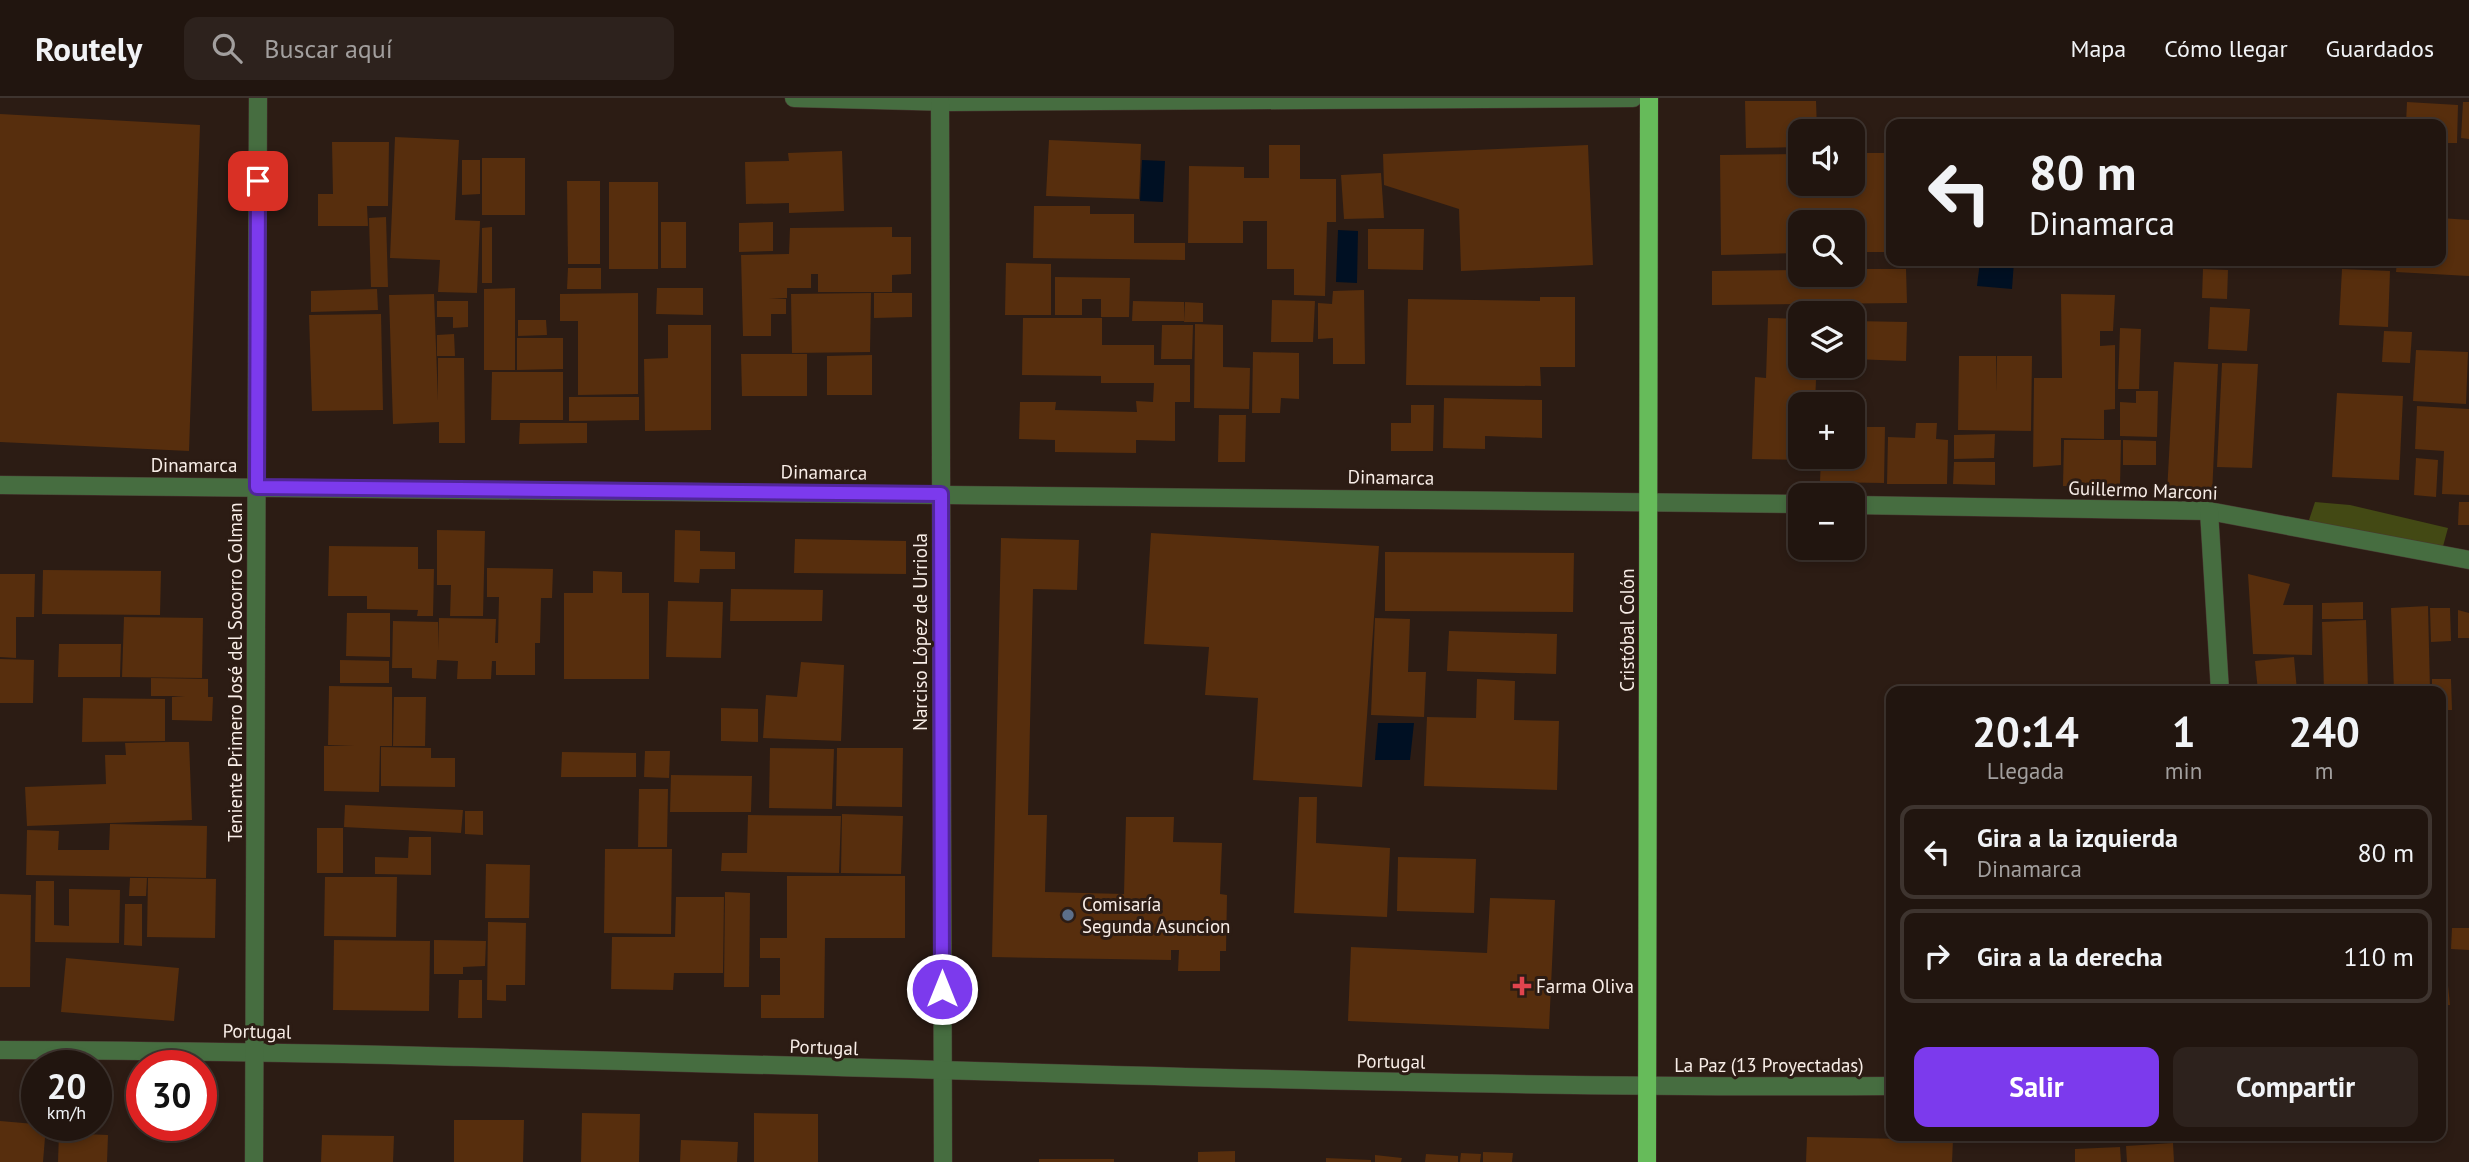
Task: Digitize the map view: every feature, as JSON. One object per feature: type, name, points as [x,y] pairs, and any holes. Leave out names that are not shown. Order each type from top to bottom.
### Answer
[{"type":"main road","name":"Cristóbal Colón","points":[[1647,1162],[1649,98]]},
{"type":"street","name":"Teniente Primero José del Socorro Colman","points":[[254,1162],[258,98]]},
{"type":"street","points":[[794,98],[940,101],[1633,98]]},
{"type":"street","name":"Narciso López de Urriola","points":[[940,101],[943,1162]]},
{"type":"street","name":"Dinamarca","points":[[0,485],[1648,501]]},
{"type":"street","points":[[1648,501],[1788,503]]},
{"type":"street","name":"Guillermo Marconi","points":[[1865,505],[2209,511],[2469,560]]},
{"type":"street","points":[[2209,511],[2220,686]]},
{"type":"street","name":"Portugal","points":[[0,1050],[255,1051],[942,1072],[1647,1087]]},
{"type":"street","name":"La Paz (13 Proyectadas)","points":[[1647,1087],[1886,1086]]},
{"type":"green space","points":[[2315,502],[2350,505],[2448,528],[2439,561],[2305,532]]},
{"type":"water","points":[[1142,160],[1165,161],[1163,202],[1140,201]]},
{"type":"water","points":[[1338,230],[1358,231],[1357,283],[1336,282]]},
{"type":"water","points":[[1979,266],[2014,266],[2012,289],[1977,286]]},
{"type":"water","points":[[1378,723],[1414,723],[1410,760],[1375,760]]},
{"type":"building","points":[[1745,101],[1816,101],[1817,119],[1788,119],[1788,147],[1746,148]]},
{"type":"building","points":[[2407,102],[2458,105],[2457,143],[2446,143],[2446,119],[2406,119]]},
{"type":"building","points":[[2463,102],[2469,102],[2469,139],[2461,138]]},
{"type":"building","points":[[0,114],[200,125],[189,451],[0,442]]},
{"type":"building","points":[[395,137],[459,140],[455,220],[480,221],[477,293],[438,292],[440,260],[390,258]]},
{"type":"building","points":[[1049,140],[1141,144],[1139,199],[1046,196]]},
{"type":"building","points":[[332,142],[389,142],[388,206],[367,206],[368,226],[318,226],[318,194],[333,194]]},
{"type":"building","points":[[1269,145],[1300,145],[1300,179],[1336,179],[1336,222],[1327,222],[1325,296],[1294,295],[1294,269],[1267,269],[1267,221],[1243,221],[1243,243],[1188,243],[1189,166],[1244,167],[1244,178],[1269,178]]},
{"type":"building","points":[[1588,145],[1593,265],[1461,271],[1459,209],[1384,185],[1383,154]]},
{"type":"building","points":[[842,151],[844,211],[789,213],[789,203],[746,204],[745,162],[789,161],[788,153]]},
{"type":"building","points":[[1865,153],[1886,153],[1886,252],[1865,252],[1865,210],[1788,210],[1788,253],[1721,255],[1720,155],[1788,154],[1788,196],[1865,196]]},
{"type":"building","points":[[482,158],[525,158],[525,215],[482,215]]},
{"type":"building","points":[[462,160],[480,160],[480,194],[462,195]]},
{"type":"building","points":[[1381,173],[1384,218],[1344,219],[1341,175]]},
{"type":"building","points":[[567,181],[600,181],[600,264],[568,264]]},
{"type":"building","points":[[609,182],[658,182],[658,269],[609,269]]},
{"type":"building","points":[[1034,206],[1090,206],[1090,214],[1134,214],[1134,243],[1185,243],[1185,260],[1033,258]]},
{"type":"building","points":[[386,217],[388,287],[371,287],[369,218]]},
{"type":"building","points":[[2446,218],[2469,220],[2469,276],[2396,272],[2397,266],[2446,266]]},
{"type":"building","points":[[661,222],[686,222],[686,268],[661,268]]},
{"type":"building","points":[[773,222],[773,251],[739,252],[739,223]]},
{"type":"building","points":[[492,227],[492,283],[482,283],[482,228]]},
{"type":"building","points":[[892,227],[892,237],[911,237],[911,274],[892,275],[892,292],[818,292],[818,274],[811,274],[811,288],[787,288],[787,298],[769,298],[786,299],[786,314],[771,314],[771,336],[743,336],[741,255],[789,254],[790,228]]},
{"type":"building","points":[[1368,229],[1424,229],[1423,270],[1368,269]]},
{"type":"building","points":[[1006,263],[1051,264],[1051,315],[1005,315]]},
{"type":"building","points":[[568,268],[601,268],[601,289],[567,289]]},
{"type":"building","points":[[1865,269],[1906,269],[1907,303],[1788,301],[1788,304],[1712,305],[1712,271],[1788,270],[1788,287],[1865,287]]},
{"type":"building","points":[[2203,269],[2228,270],[2227,299],[2202,298]]},
{"type":"building","points":[[2342,269],[2390,271],[2388,327],[2339,325]]},
{"type":"building","points":[[1055,277],[1130,278],[1129,317],[1101,317],[1101,299],[1082,299],[1082,315],[1055,315]]},
{"type":"building","points":[[515,288],[515,370],[484,370],[484,289]]},
{"type":"building","points":[[657,288],[703,288],[703,315],[656,314]]},
{"type":"building","points":[[377,289],[378,310],[311,312],[311,291]]},
{"type":"building","points":[[1364,290],[1365,364],[1333,364],[1333,338],[1318,339],[1318,303],[1332,304],[1333,291]]},
{"type":"building","points":[[638,293],[638,394],[578,395],[578,321],[560,321],[560,294]]},
{"type":"building","points":[[871,293],[870,352],[792,353],[791,294]]},
{"type":"building","points":[[874,293],[912,293],[912,317],[874,318]]},
{"type":"building","points":[[434,294],[438,401],[438,358],[464,358],[465,443],[439,443],[439,422],[393,424],[389,295]]},
{"type":"building","points":[[2061,294],[2115,295],[2113,331],[2100,331],[2100,346],[2115,345],[2115,409],[2104,410],[2104,439],[2061,438],[2061,465],[2033,467],[2034,378],[2062,378]]},
{"type":"building","points":[[1540,297],[1575,297],[1575,367],[1540,367],[1541,386],[1406,385],[1408,299],[1540,301]]},
{"type":"building","points":[[1272,300],[1315,301],[1313,342],[1271,342]]},
{"type":"building","points":[[437,301],[468,301],[468,327],[453,328],[453,317],[437,317]]},
{"type":"building","points":[[1133,301],[1184,302],[1184,321],[1132,321]]},
{"type":"building","points":[[1185,302],[1203,303],[1203,322],[1184,322]]},
{"type":"building","points":[[2210,307],[2250,309],[2247,351],[2208,349]]},
{"type":"building","points":[[381,314],[383,410],[312,411],[309,315]]},
{"type":"building","points":[[1023,318],[1102,318],[1102,345],[1154,345],[1154,365],[1190,365],[1190,402],[1175,402],[1175,441],[1136,440],[1136,453],[1055,452],[1055,440],[1019,439],[1020,402],[1056,402],[1055,410],[1137,412],[1136,401],[1153,402],[1154,383],[1101,383],[1101,376],[1022,375]]},
{"type":"building","points":[[1768,318],[1788,319],[1788,378],[1816,380],[1816,392],[1788,392],[1788,460],[1752,459],[1755,377],[1766,378]]},
{"type":"building","points":[[518,320],[546,320],[547,335],[518,336]]},
{"type":"building","points":[[1865,321],[1907,322],[1906,361],[1865,359]]},
{"type":"building","points":[[1195,324],[1223,325],[1223,367],[1250,368],[1249,409],[1194,408]]},
{"type":"building","points":[[668,325],[711,325],[711,430],[645,431],[644,359],[668,358]]},
{"type":"building","points":[[1162,325],[1193,325],[1192,359],[1161,359]]},
{"type":"building","points":[[2120,328],[2141,329],[2139,389],[2118,389]]},
{"type":"building","points":[[2384,331],[2412,332],[2410,363],[2382,362]]},
{"type":"building","points":[[454,334],[455,356],[437,356],[437,335]]},
{"type":"building","points":[[517,338],[563,338],[563,369],[517,370]]},
{"type":"building","points":[[2416,350],[2468,352],[2466,404],[2413,401]]},
{"type":"building","points":[[1253,352],[1299,353],[1299,399],[1281,398],[1280,413],[1252,413]]},
{"type":"building","points":[[741,354],[807,354],[807,396],[742,396]]},
{"type":"building","points":[[872,355],[872,395],[827,395],[827,356]]},
{"type":"building","points":[[1959,356],[1996,356],[1997,392],[1997,356],[2032,356],[2031,431],[1958,430]]},
{"type":"building","points":[[2174,362],[2218,364],[2212,495],[2167,493]]},
{"type":"building","points":[[2222,363],[2258,364],[2252,468],[2217,467]]},
{"type":"building","points":[[492,372],[563,372],[563,420],[491,420]]},
{"type":"building","points":[[2136,391],[2158,391],[2157,437],[2120,436],[2120,402],[2136,403]]},
{"type":"building","points":[[2337,393],[2403,396],[2399,480],[2332,477]]},
{"type":"building","points":[[569,397],[639,397],[639,420],[569,421]]},
{"type":"building","points":[[1444,398],[1542,400],[1542,438],[1485,436],[1485,449],[1443,448]]},
{"type":"building","points":[[1411,405],[1434,405],[1433,451],[1391,451],[1391,423],[1411,423]]},
{"type":"building","points":[[2417,406],[2469,409],[2469,495],[2442,494],[2444,451],[2415,449]]},
{"type":"building","points":[[1219,415],[1246,415],[1245,462],[1218,462]]},
{"type":"building","points":[[520,423],[587,423],[587,443],[519,444]]},
{"type":"building","points":[[1916,423],[1937,423],[1936,439],[1948,440],[1947,484],[1887,484],[1888,437],[1915,438]]},
{"type":"building","points":[[1865,427],[1885,427],[1884,483],[1820,482],[1821,469],[1865,469]]},
{"type":"building","points":[[1995,434],[1994,458],[1954,459],[1954,435]]},
{"type":"building","points":[[2064,440],[2121,440],[2120,487],[2063,486]]},
{"type":"building","points":[[2123,440],[2156,441],[2156,465],[2123,465]]},
{"type":"building","points":[[2416,458],[2438,460],[2436,497],[2414,495]]},
{"type":"building","points":[[1954,462],[1995,462],[1995,485],[1953,484]]},
{"type":"building","points":[[2459,502],[2469,502],[2469,525],[2458,525]]},
{"type":"building","points":[[437,530],[485,531],[483,616],[450,616],[451,585],[437,585]]},
{"type":"building","points":[[675,530],[700,531],[700,551],[735,552],[735,569],[700,569],[699,583],[674,582]]},
{"type":"building","points":[[1151,533],[1379,546],[1362,787],[1253,780],[1258,698],[1205,695],[1209,647],[1144,644]]},
{"type":"building","points":[[1001,538],[1079,540],[1077,590],[1033,589],[1028,815],[1047,815],[1045,892],[1124,894],[1126,817],[1174,817],[1173,842],[1222,843],[1220,894],[1227,895],[1226,951],[1220,951],[1220,971],[1178,971],[1179,950],[1171,950],[1171,960],[992,957]]},
{"type":"building","points":[[795,539],[906,541],[906,574],[794,573]]},
{"type":"building","points":[[329,546],[418,547],[418,569],[434,569],[433,616],[417,616],[418,610],[367,609],[367,596],[328,596]]},
{"type":"building","points":[[1385,552],[1574,553],[1573,612],[1385,611]]},
{"type":"building","points":[[487,568],[553,569],[552,598],[541,598],[540,643],[535,643],[535,675],[496,675],[496,661],[492,661],[491,679],[457,679],[458,661],[437,660],[436,679],[412,678],[412,668],[392,668],[393,621],[438,622],[438,650],[439,618],[496,619],[495,643],[498,643],[499,597],[487,597]]},
{"type":"building","points":[[43,570],[161,571],[160,615],[42,614]]},
{"type":"building","points":[[593,571],[622,572],[622,593],[649,593],[649,679],[564,679],[564,593],[593,593]]},
{"type":"building","points":[[0,574],[35,574],[34,617],[16,617],[16,658],[0,657]]},
{"type":"building","points":[[2248,574],[2290,584],[2283,605],[2313,605],[2312,655],[2253,654]]},
{"type":"building","points":[[731,589],[823,590],[822,621],[730,621]]},
{"type":"building","points":[[668,601],[723,602],[721,658],[666,657]]},
{"type":"building","points":[[2363,602],[2363,619],[2322,619],[2322,603]]},
{"type":"building","points":[[2428,606],[2430,686],[2394,686],[2391,608]]},
{"type":"building","points":[[2430,608],[2450,608],[2451,641],[2431,642]]},
{"type":"building","points":[[2458,610],[2469,613],[2469,638],[2458,638]]},
{"type":"building","points":[[347,613],[390,613],[390,657],[346,656]]},
{"type":"building","points":[[124,617],[203,618],[202,678],[122,677]]},
{"type":"building","points":[[1375,618],[1410,619],[1408,672],[1426,672],[1424,717],[1371,715]]},
{"type":"building","points":[[2366,620],[2368,686],[2324,686],[2322,622]]},
{"type":"building","points":[[1449,631],[1557,634],[1556,674],[1447,671]]},
{"type":"building","points":[[59,644],[121,644],[120,677],[58,677]]},
{"type":"building","points":[[2294,657],[2297,686],[2258,686],[2255,661]]},
{"type":"building","points":[[0,659],[34,660],[33,703],[0,703]]},
{"type":"building","points":[[340,660],[389,661],[389,683],[340,683]]},
{"type":"building","points":[[801,662],[844,665],[841,741],[763,738],[766,695],[797,697]]},
{"type":"building","points":[[151,678],[208,679],[208,697],[213,697],[212,721],[172,720],[172,697],[185,696],[151,696]]},
{"type":"building","points":[[1477,679],[1515,681],[1514,720],[1559,721],[1557,790],[1424,786],[1427,717],[1476,718]]},
{"type":"building","points":[[2432,679],[2451,679],[2452,710],[2446,710],[2446,686],[2432,686]]},
{"type":"building","points":[[329,686],[392,687],[392,746],[380,746],[379,792],[324,791],[324,746],[354,746],[328,745]]},
{"type":"building","points":[[394,697],[426,697],[425,746],[393,746]]},
{"type":"building","points":[[83,698],[165,699],[165,741],[82,742]]},
{"type":"building","points":[[721,708],[758,709],[758,742],[721,741]]},
{"type":"building","points":[[189,742],[192,820],[27,826],[25,787],[106,784],[105,755],[126,755],[125,743]]},
{"type":"building","points":[[381,747],[431,748],[431,758],[455,758],[455,787],[381,786]]},
{"type":"building","points":[[770,748],[834,749],[832,809],[769,808]]},
{"type":"building","points":[[837,748],[903,748],[902,807],[836,806]]},
{"type":"building","points":[[645,751],[670,751],[669,778],[644,777]]},
{"type":"building","points":[[562,752],[636,753],[636,777],[561,777]]},
{"type":"building","points":[[671,775],[752,776],[751,812],[670,812]]},
{"type":"building","points":[[639,789],[668,789],[667,847],[638,847]]},
{"type":"building","points":[[1299,797],[1317,797],[1316,843],[1390,848],[1387,917],[1294,913]]},
{"type":"building","points":[[345,805],[463,810],[461,833],[344,827]]},
{"type":"building","points":[[465,811],[483,811],[483,835],[465,834]]},
{"type":"building","points":[[842,814],[903,816],[901,874],[841,873]]},
{"type":"building","points":[[748,815],[841,816],[839,873],[721,871],[722,853],[747,853]]},
{"type":"building","points":[[110,824],[207,826],[206,878],[26,875],[27,830],[59,831],[58,850],[109,850]]},
{"type":"building","points":[[317,828],[343,828],[343,873],[317,873]]},
{"type":"building","points":[[409,837],[431,837],[431,875],[375,874],[375,857],[408,858]]},
{"type":"building","points":[[605,849],[672,849],[671,934],[604,933]]},
{"type":"building","points":[[1398,857],[1476,859],[1474,913],[1397,911]]},
{"type":"building","points":[[486,864],[530,865],[529,918],[485,918]]},
{"type":"building","points":[[787,876],[905,876],[905,938],[825,938],[824,1018],[761,1018],[761,995],[780,995],[780,958],[760,958],[760,938],[787,938]]},
{"type":"building","points":[[325,877],[397,877],[396,937],[324,936]]},
{"type":"building","points":[[130,878],[147,878],[146,896],[129,896]]},
{"type":"building","points":[[148,878],[216,879],[215,938],[147,937]]},
{"type":"building","points":[[36,881],[54,881],[54,925],[69,926],[69,889],[120,890],[119,943],[35,942]]},
{"type":"building","points":[[725,892],[750,893],[749,987],[724,987]]},
{"type":"building","points":[[0,894],[31,895],[30,987],[0,987]]},
{"type":"building","points":[[676,897],[724,897],[723,973],[674,973],[673,990],[611,989],[612,937],[675,937]]},
{"type":"building","points":[[1490,898],[1555,900],[1549,1029],[1348,1021],[1351,947],[1487,953]]},
{"type":"building","points":[[125,904],[142,904],[142,946],[124,945]]},
{"type":"building","points":[[488,922],[526,923],[525,985],[506,985],[506,1001],[487,1000]]},
{"type":"building","points":[[2452,928],[2469,928],[2469,950],[2451,949]]},
{"type":"building","points":[[334,940],[430,941],[429,1011],[333,1010]]},
{"type":"building","points":[[434,940],[486,941],[485,966],[463,967],[463,974],[434,974]]},
{"type":"building","points":[[66,958],[179,968],[174,1021],[61,1012]]},
{"type":"building","points":[[2446,966],[2450,1005],[2446,1005]]},
{"type":"building","points":[[459,980],[482,980],[482,1018],[458,1018]]},
{"type":"building","points":[[582,1113],[640,1114],[639,1162],[581,1162]]},
{"type":"building","points":[[754,1113],[818,1114],[818,1162],[754,1162]]},
{"type":"building","points":[[454,1120],[524,1120],[523,1162],[454,1162]]},
{"type":"building","points":[[0,1121],[21,1123],[21,1141],[45,1141],[43,1162],[0,1162]]},
{"type":"building","points":[[322,1135],[394,1136],[393,1162],[321,1162]]},
{"type":"building","points":[[1807,1137],[1953,1141],[1952,1162],[1806,1162]]},
{"type":"building","points":[[681,1140],[738,1142],[737,1162],[680,1162]]},
{"type":"building","points":[[59,1141],[108,1141],[107,1162],[58,1162]]},
{"type":"building","points":[[2173,1143],[2174,1162],[2127,1162],[2126,1146]]},
{"type":"building","points":[[2120,1147],[2121,1162],[2075,1162],[2075,1149]]},
{"type":"building","points":[[1235,1151],[1235,1162],[1198,1162],[1198,1152]]},
{"type":"building","points":[[1483,1152],[1513,1153],[1512,1162],[1483,1162]]},
{"type":"building","points":[[1461,1153],[1481,1154],[1480,1162],[1460,1162]]},
{"type":"building","points":[[1426,1154],[1458,1156],[1458,1162],[1425,1162]]},
{"type":"building","points":[[1375,1155],[1402,1158],[1401,1162],[1375,1162]]},
{"type":"building","points":[[1326,1158],[1371,1160],[1371,1162],[1326,1162]]},
{"type":"building","points":[[1039,1159],[1114,1159],[1114,1162],[1039,1162]]},
{"type":"place","name":"Comisaría Segunda Asuncion","points":[[1068,915]]},
{"type":"place","name":"Farma Oliva","points":[[1522,986]]},
{"type":"route","points":[[258,181],[257,487],[941,494],[942,989]]}]
